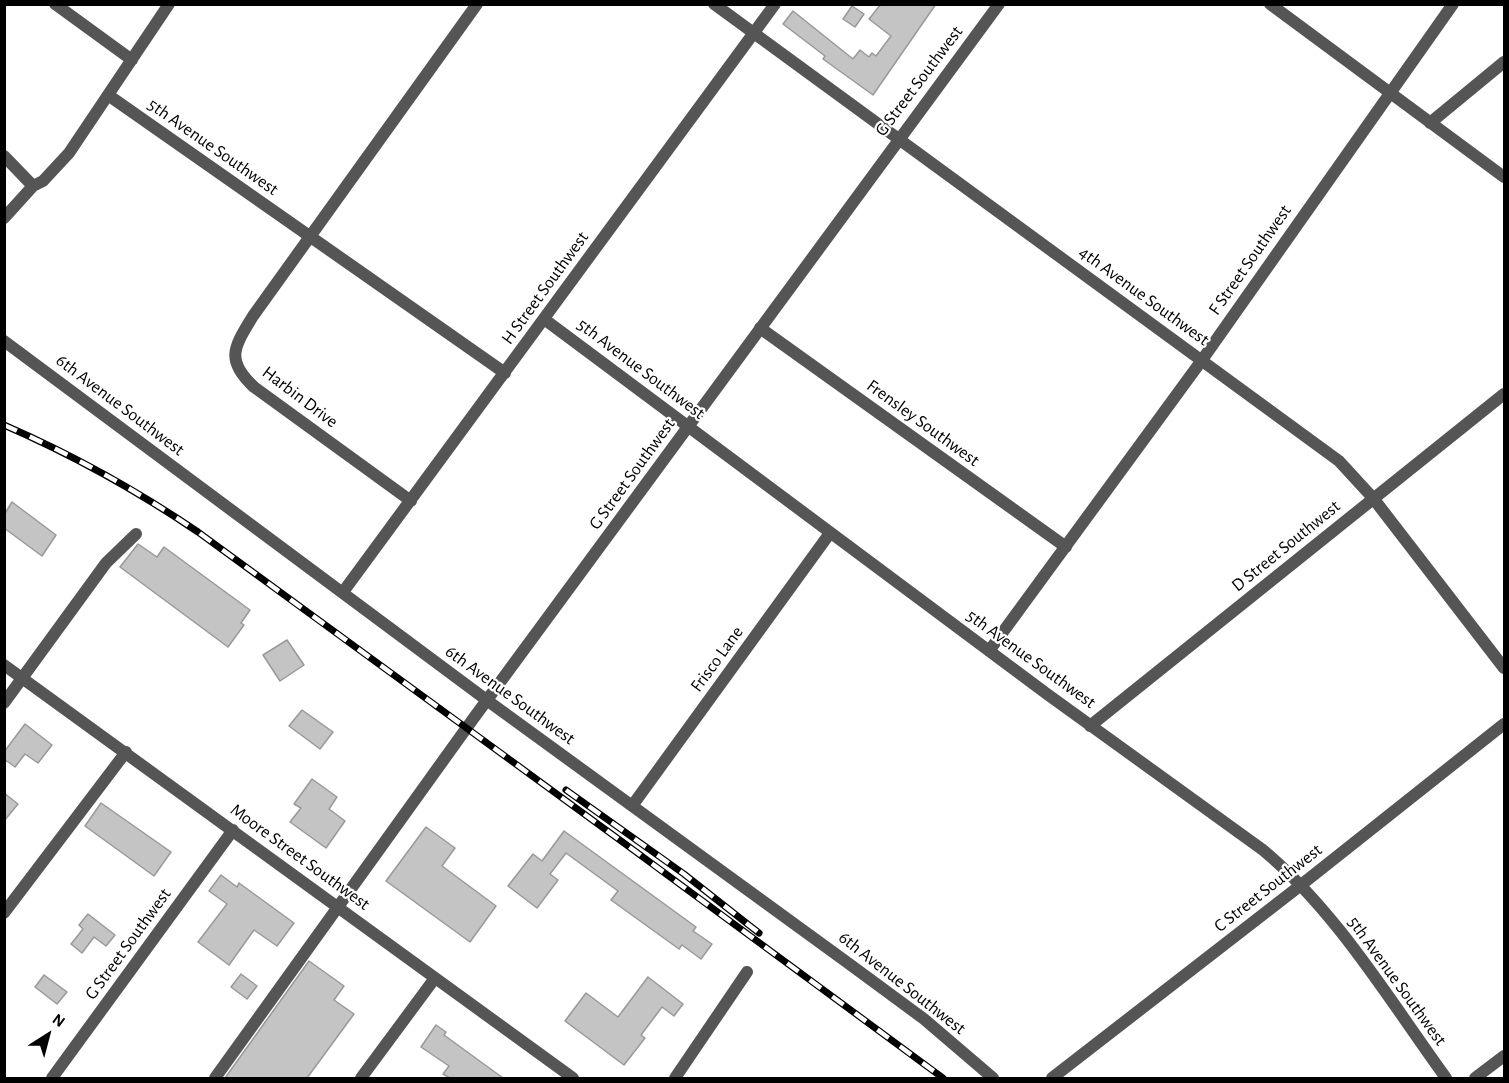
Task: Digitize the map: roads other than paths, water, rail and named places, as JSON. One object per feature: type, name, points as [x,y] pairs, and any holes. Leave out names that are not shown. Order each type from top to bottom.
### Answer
[{"type":"street","points":[[55,4],[132,60]]},
{"type":"street","points":[[4,218],[33,186],[43,181],[69,153],[170,4]]},
{"type":"street","name":"Harbin Drive","points":[[411,501],[254,387],[237,367],[236,344],[477,4]]},
{"type":"street","name":"4th Avenue Southwest","points":[[714,4],[1339,461],[1373,498],[1504,668]]},
{"type":"street","name":"H Street Southwest","points":[[344,592],[775,4]]},
{"type":"street","name":"G Street Southwest","points":[[215,1078],[473,719],[999,4]]},
{"type":"street","points":[[1270,4],[1504,177]]},
{"type":"street","name":"F Street Southwest","points":[[989,651],[1202,360],[1453,4]]},
{"type":"street","points":[[1430,123],[1504,62]]},
{"type":"street","name":"5th Avenue Southwest","points":[[108,95],[505,373]]},
{"type":"street","points":[[4,156],[33,186]]},
{"type":"street","name":"5th Avenue Southwest","points":[[544,320],[1090,726],[1263,850],[1301,885],[1331,919],[1446,1078]]},
{"type":"street","name":"Frensley Southwest","points":[[760,328],[1066,547]]},
{"type":"street","name":"6th Avenue Southwest","points":[[4,341],[488,701],[914,1012],[993,1078]]},
{"type":"street","name":"D Street Southwest","points":[[1090,726],[1504,394]]},
{"type":"street","name":"Frisco Lane","points":[[632,806],[830,533]]},
{"type":"street","points":[[4,703],[106,563],[136,534]]},
{"type":"street","name":"Moore Street Southwest","points":[[4,665],[573,1078]]},
{"type":"street","name":"C Street Southwest","points":[[1052,1078],[1504,724]]},
{"type":"street","points":[[4,913],[126,752]]},
{"type":"street","name":"G Street Southwest","points":[[52,1078],[233,830]]},
{"type":"street","points":[[675,1078],[747,972]]},
{"type":"street","points":[[361,1078],[435,978]]},
{"type":"street","points":[[1475,1078],[1504,1056]]},
{"type":"railway","points":[[4,425],[104,474],[198,532],[943,1078]]},
{"type":"railway","points":[[566,790],[684,874],[759,933]]}]
